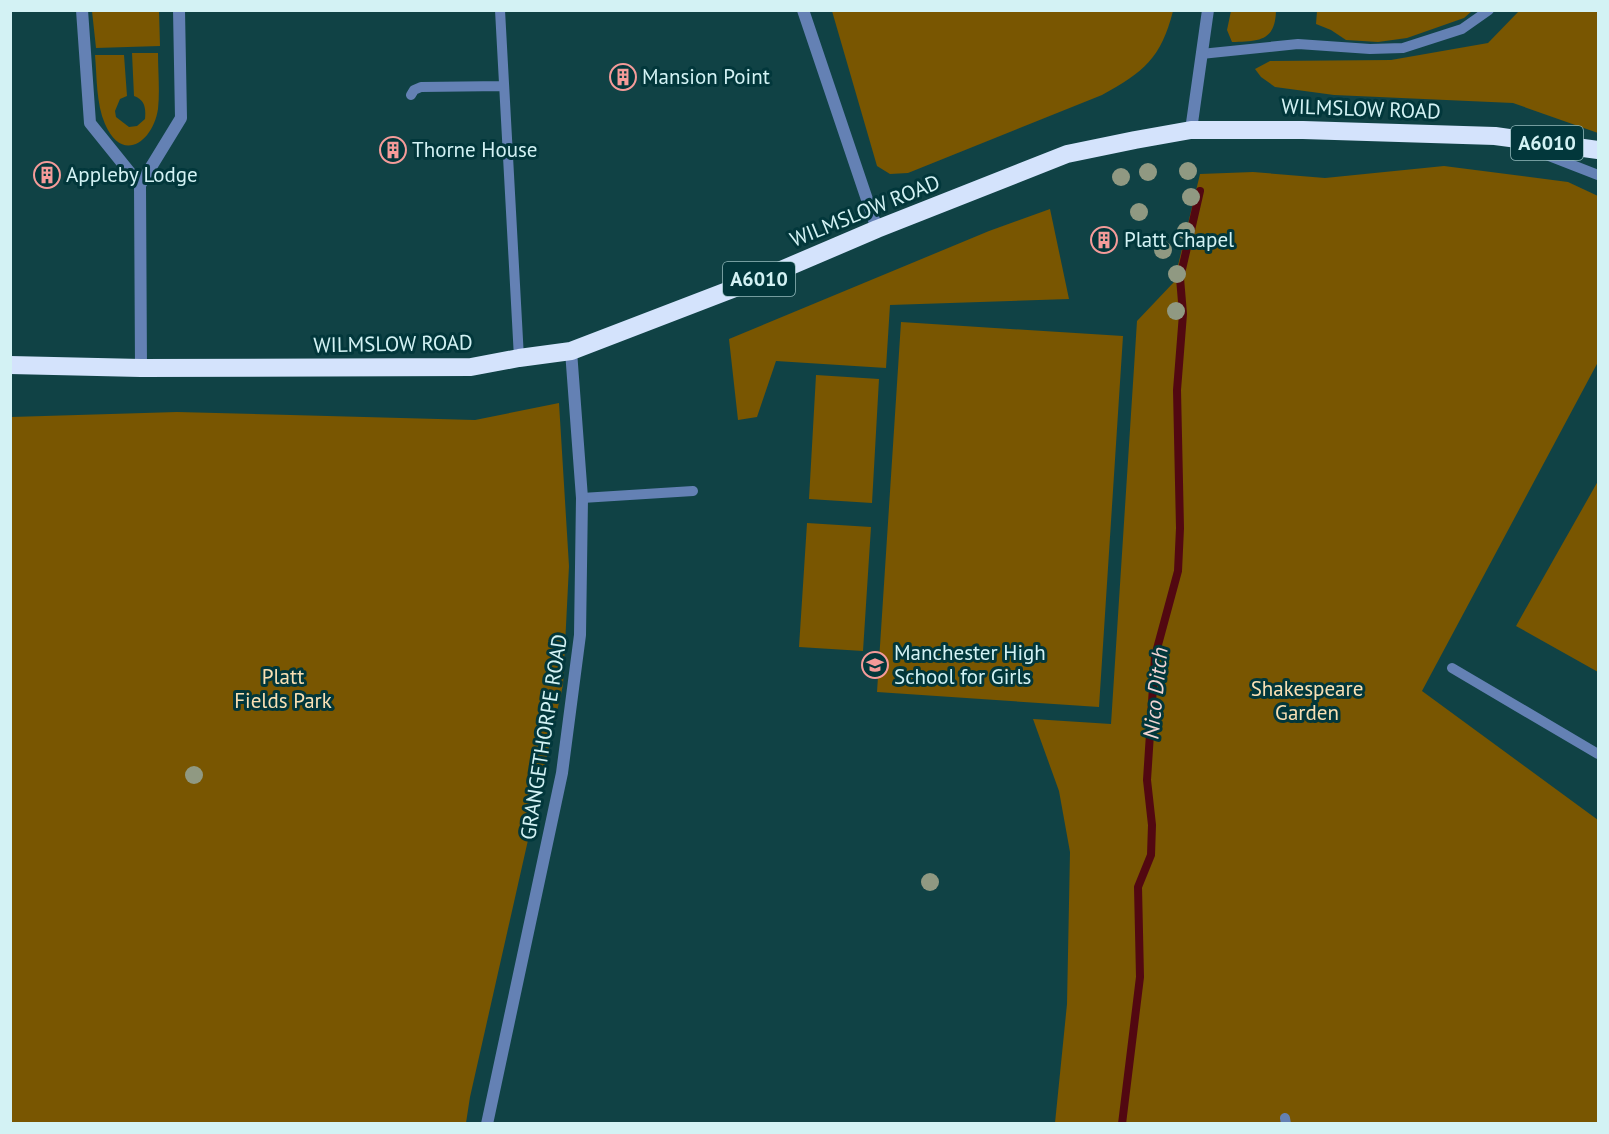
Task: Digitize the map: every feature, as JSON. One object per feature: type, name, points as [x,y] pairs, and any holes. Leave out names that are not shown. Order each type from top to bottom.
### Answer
[{"type":"highway","name":"WILMSLOW ROAD","points":[[10,365],[141,368],[471,367],[519,357],[571,351],[774,273],[877,229],[1067,154],[1191,130],[1267,129],[1495,136],[1599,150]]},
{"type":"street","points":[[81,10],[90,123],[140,185]]},
{"type":"street","points":[[141,368],[140,185],[181,118],[179,10]]},
{"type":"street","points":[[803,10],[877,229]]},
{"type":"street","points":[[1191,130],[1208,10]]},
{"type":"street","name":"GRANGETHORPE ROAD","points":[[488,1124],[562,773],[580,635],[582,498],[571,351]]},
{"type":"lane","points":[[500,10],[519,357]]},
{"type":"lane","points":[[1201,54],[1298,44],[1370,49],[1403,48],[1462,29],[1488,10]]},
{"type":"lane","points":[[411,95],[414,90],[421,87],[504,86]]},
{"type":"lane","points":[[1495,136],[1599,175]]},
{"type":"lane","points":[[582,498],[693,491]]},
{"type":"lane","points":[[1452,668],[1599,754]]},
{"type":"green space","points":[[832,10],[1173,11],[1163,41],[1149,62],[1117,87],[908,173],[890,174],[877,166]]},
{"type":"green space","points":[[1317,10],[1472,11],[1464,18],[1407,38],[1378,42],[1346,40],[1316,24]]},
{"type":"green space","points":[[92,11],[159,11],[160,46],[96,48]]},
{"type":"green space","points":[[1231,11],[1276,11],[1275,21],[1272,29],[1263,38],[1232,42],[1227,30]]},
{"type":"green space","points":[[1519,11],[1598,11],[1598,133],[1513,103],[1334,95],[1275,87],[1261,77],[1255,69],[1270,61],[1391,60],[1488,43]]},
{"type":"green space","points":[[132,53],[158,53],[159,102],[155,121],[150,131],[144,139],[128,146],[112,136],[102,116],[98,99],[95,55],[124,55],[127,96],[120,99],[115,111],[116,117],[129,127],[137,126],[145,119],[143,102],[134,96]]},
{"type":"green space","name":"Shakespeare Garden","points":[[1444,166],[1568,182],[1598,196],[1598,362],[1422,691],[1598,820],[1598,1123],[1055,1123],[1067,1004],[1070,852],[1059,791],[1033,719],[1111,724],[1137,321],[1174,282],[1200,174],[1253,172],[1325,178]]},
{"type":"green space","points":[[1050,209],[1069,299],[890,305],[886,368],[776,361],[757,417],[738,420],[729,339],[989,231]]},
{"type":"green space","points":[[901,322],[1123,336],[1099,707],[877,692]]},
{"type":"green space","points":[[816,375],[879,379],[872,503],[809,499]]},
{"type":"green space","name":"Platt Fields Park","points":[[559,403],[569,566],[563,685],[466,1123],[11,1123],[11,417],[177,412],[475,420]]},
{"type":"green space","points":[[1598,481],[1598,672],[1516,626]]},
{"type":"green space","points":[[807,523],[871,527],[863,651],[799,647]]},
{"type":"waterway","name":"Nico Ditch","points":[[1122,1124],[1140,977],[1138,887],[1151,855],[1152,825],[1147,780],[1155,656],[1178,571],[1180,528],[1177,390],[1183,314],[1180,278],[1200,191]]},
{"type":"place","name":"Mansion Point","points":[[623,77]]},
{"type":"place","name":"Thorne House","points":[[393,150]]},
{"type":"place","name":"Appleby Lodge","points":[[47,175]]},
{"type":"place","name":"Platt Chapel","points":[[1104,240]]},
{"type":"place","name":"Manchester High School for Girls","points":[[875,665]]}]
